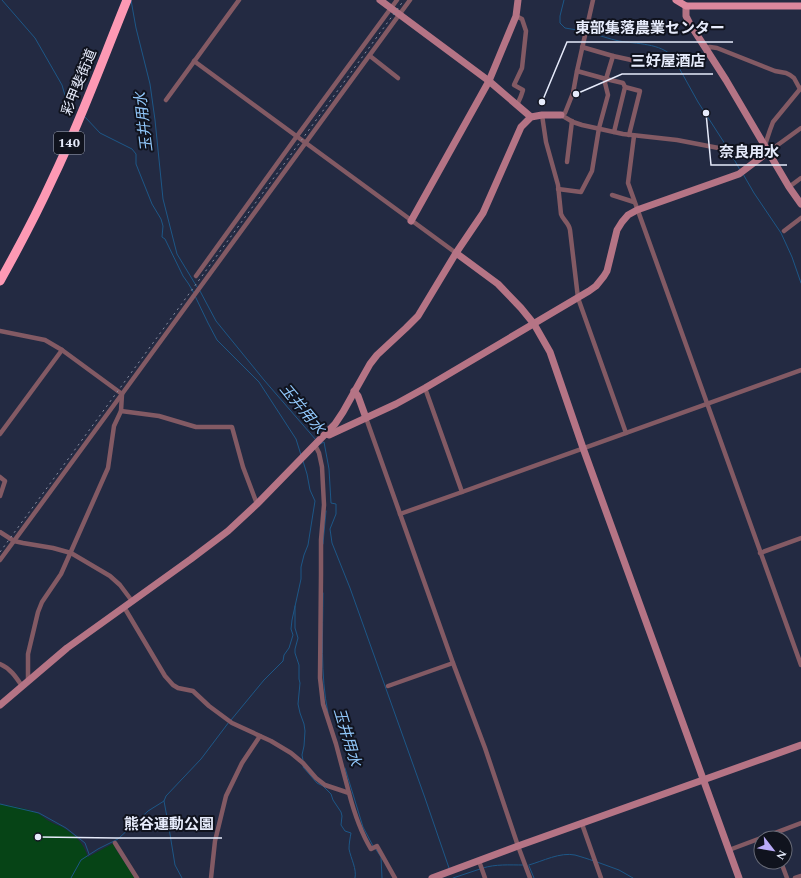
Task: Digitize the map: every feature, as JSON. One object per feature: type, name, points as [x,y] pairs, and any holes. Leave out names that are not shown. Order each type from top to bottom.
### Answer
[{"type":"highway","name":"彩甲斐街道","points":[[51,176],[122,0]]},
{"type":"highway","name":"彩甲斐街道","points":[[0,281],[80,116],[127,0]]},
{"type":"highway","name":"彩甲斐街道","points":[[0,270],[22,235]]},
{"type":"main road","points":[[676,0],[686,6],[728,4],[801,6]]},
{"type":"street","points":[[166,100],[239,0]]},
{"type":"street","points":[[380,0],[489,81],[531,117]]},
{"type":"street","points":[[196,276],[397,0]]},
{"type":"street","points":[[0,560],[410,0]]},
{"type":"street","points":[[411,221],[489,81],[516,16],[518,0]]},
{"type":"street","points":[[561,115],[565,113],[573,93],[593,0]]},
{"type":"street","points":[[686,6],[686,16],[690,24],[726,80],[764,145],[767,153],[801,204]]},
{"type":"street","points":[[516,16],[522,19],[526,31],[522,68],[514,85],[523,90],[518,105]]},
{"type":"street","points":[[582,47],[636,61]]},
{"type":"street","points":[[706,48],[717,48],[775,71],[790,75],[794,78],[800,88],[774,122],[764,145]]},
{"type":"street","points":[[370,56],[398,78]]},
{"type":"street","points":[[558,189],[581,192],[592,171],[599,128],[608,95],[605,83],[613,56]]},
{"type":"street","points":[[194,61],[498,284],[534,324],[550,352],[583,448],[739,878]]},
{"type":"street","points":[[577,71],[623,82],[625,87],[614,132]]},
{"type":"street","points":[[625,87],[640,91],[629,135]]},
{"type":"street","points":[[0,706],[3,699],[25,684],[67,648],[228,531],[257,504],[326,434],[343,412],[370,364],[418,316],[456,253],[483,213],[521,127],[531,117],[542,115],[561,115],[582,125],[634,136],[676,140],[729,150],[767,153]]},
{"type":"street","points":[[542,115],[546,142],[558,189],[561,214],[568,223],[570,230],[578,298],[626,433]]},
{"type":"street","points":[[567,162],[572,121]]},
{"type":"street","points":[[326,434],[329,435],[396,404],[593,289],[601,282],[607,271],[617,230],[628,215],[637,210],[742,172],[801,128]]},
{"type":"street","points":[[634,136],[628,183],[801,665]]},
{"type":"street","points":[[789,187],[801,178]]},
{"type":"street","points":[[612,195],[634,202]]},
{"type":"street","points":[[784,231],[801,218]]},
{"type":"street","points":[[0,331],[44,340],[62,350],[122,394]]},
{"type":"street","points":[[0,434],[62,350]]},
{"type":"street","points":[[400,514],[801,370]]},
{"type":"street","points":[[425,388],[462,492]]},
{"type":"street","points":[[354,391],[358,396],[366,418],[453,663],[485,748],[530,878]]},
{"type":"street","points":[[25,684],[28,654],[38,612],[42,602],[61,574],[108,468],[114,426],[121,411],[122,394]]},
{"type":"street","points":[[121,411],[159,416],[196,427],[232,427],[243,467],[257,504]]},
{"type":"street","points":[[317,443],[322,467],[324,505],[321,540],[320,678],[323,704],[336,744],[356,818],[365,840],[371,848],[374,847],[395,878]]},
{"type":"street","points":[[0,477],[5,481],[0,496]]},
{"type":"street","points":[[0,532],[14,541],[54,548],[71,553],[110,576],[120,585],[132,601]]},
{"type":"street","points":[[760,553],[801,538]]},
{"type":"street","points":[[124,607],[173,685],[178,688],[193,691],[209,706],[232,723],[271,741],[291,753],[325,785],[349,793]]},
{"type":"street","points":[[388,686],[453,663]]},
{"type":"street","points":[[0,664],[6,666],[25,684]]},
{"type":"street","points":[[211,878],[215,841],[226,796],[242,763],[260,736]]},
{"type":"street","points":[[432,878],[480,866],[518,846],[801,745]]},
{"type":"street","points":[[785,830],[801,823]]},
{"type":"street","points":[[582,824],[601,878]]},
{"type":"street","points":[[729,850],[753,841]]},
{"type":"street","points":[[115,843],[137,878]]},
{"type":"street","points":[[480,866],[485,878]]},
{"type":"street","points":[[795,878],[801,876]]},
{"type":"green space","points":[[0,804],[33,811],[62,827],[78,839],[84,847],[88,857],[114,843],[115,848],[135,878],[0,878]]},
{"type":"waterway","points":[[2,0],[35,38],[62,85],[66,99],[74,106]]},
{"type":"waterway","name":"玉井用水","points":[[131,0],[136,28],[150,84],[163,199],[177,254],[197,287]]},
{"type":"waterway","points":[[564,0],[560,23],[565,28],[583,31]]},
{"type":"waterway","points":[[588,32],[619,41],[655,47],[668,52],[673,57],[698,102],[727,147]]},
{"type":"waterway","points":[[85,117],[100,133],[132,149],[136,154],[136,164],[152,204],[161,219],[163,226],[162,237],[165,239],[183,276],[194,293]]},
{"type":"waterway","points":[[730,152],[740,170]]},
{"type":"waterway","points":[[743,174],[781,233],[792,257],[801,283]]},
{"type":"waterway","name":"玉井用水","points":[[200,291],[216,321],[264,380],[316,440]]},
{"type":"waterway","points":[[195,296],[217,340],[259,382],[296,439],[301,455]]},
{"type":"waterway","points":[[320,444],[324,442],[329,469],[331,503],[336,504],[336,514],[330,529],[332,543],[350,588],[449,868]]},
{"type":"waterway","points":[[231,720],[264,680],[283,661],[284,655],[289,648],[293,635],[291,629],[292,620],[301,579],[301,567],[308,545],[315,501],[310,490],[303,461]]},
{"type":"waterway","name":"玉井用水","points":[[323,544],[326,511]]},
{"type":"waterway","name":"玉井用水","points":[[323,593],[323,669],[325,699],[328,713]]},
{"type":"waterway","points":[[295,606],[295,628],[298,638],[295,653],[299,665],[300,683],[298,704],[305,731],[302,755],[303,760]]},
{"type":"waterway","points":[[71,878],[81,860],[118,839],[148,811],[164,801],[166,796],[201,759],[229,722]]},
{"type":"waterway","points":[[303,767],[317,783],[323,786],[331,794],[341,812],[341,825],[345,831],[351,833],[349,849],[355,868],[355,878]]},
{"type":"waterway","name":"玉井用水","points":[[345,768],[363,827],[373,846]]},
{"type":"waterway","points":[[164,801],[175,865],[182,878]]},
{"type":"waterway","points":[[0,804],[39,813],[66,828],[85,843],[89,854]]},
{"type":"waterway","name":"玉井用水","points":[[375,848],[381,857],[382,878]]},
{"type":"waterway","points":[[529,865],[552,857],[569,854],[594,861]]},
{"type":"waterway","points":[[597,862],[619,870],[633,878]]},
{"type":"waterway","points":[[483,868],[498,865],[523,865]]},
{"type":"waterway","points":[[529,866],[534,878]]},
{"type":"waterway","points":[[453,878],[480,869]]},
{"type":"railway","points":[[0,552],[404,0]]},
{"type":"place","name":"三好屋酒店","points":[[576,94]]},
{"type":"place","name":"東部集落農業センター","points":[[542,102]]},
{"type":"place","name":"奈良用水","points":[[706,113]]},
{"type":"place","name":"熊谷運動公園","points":[[38,837]]}]
